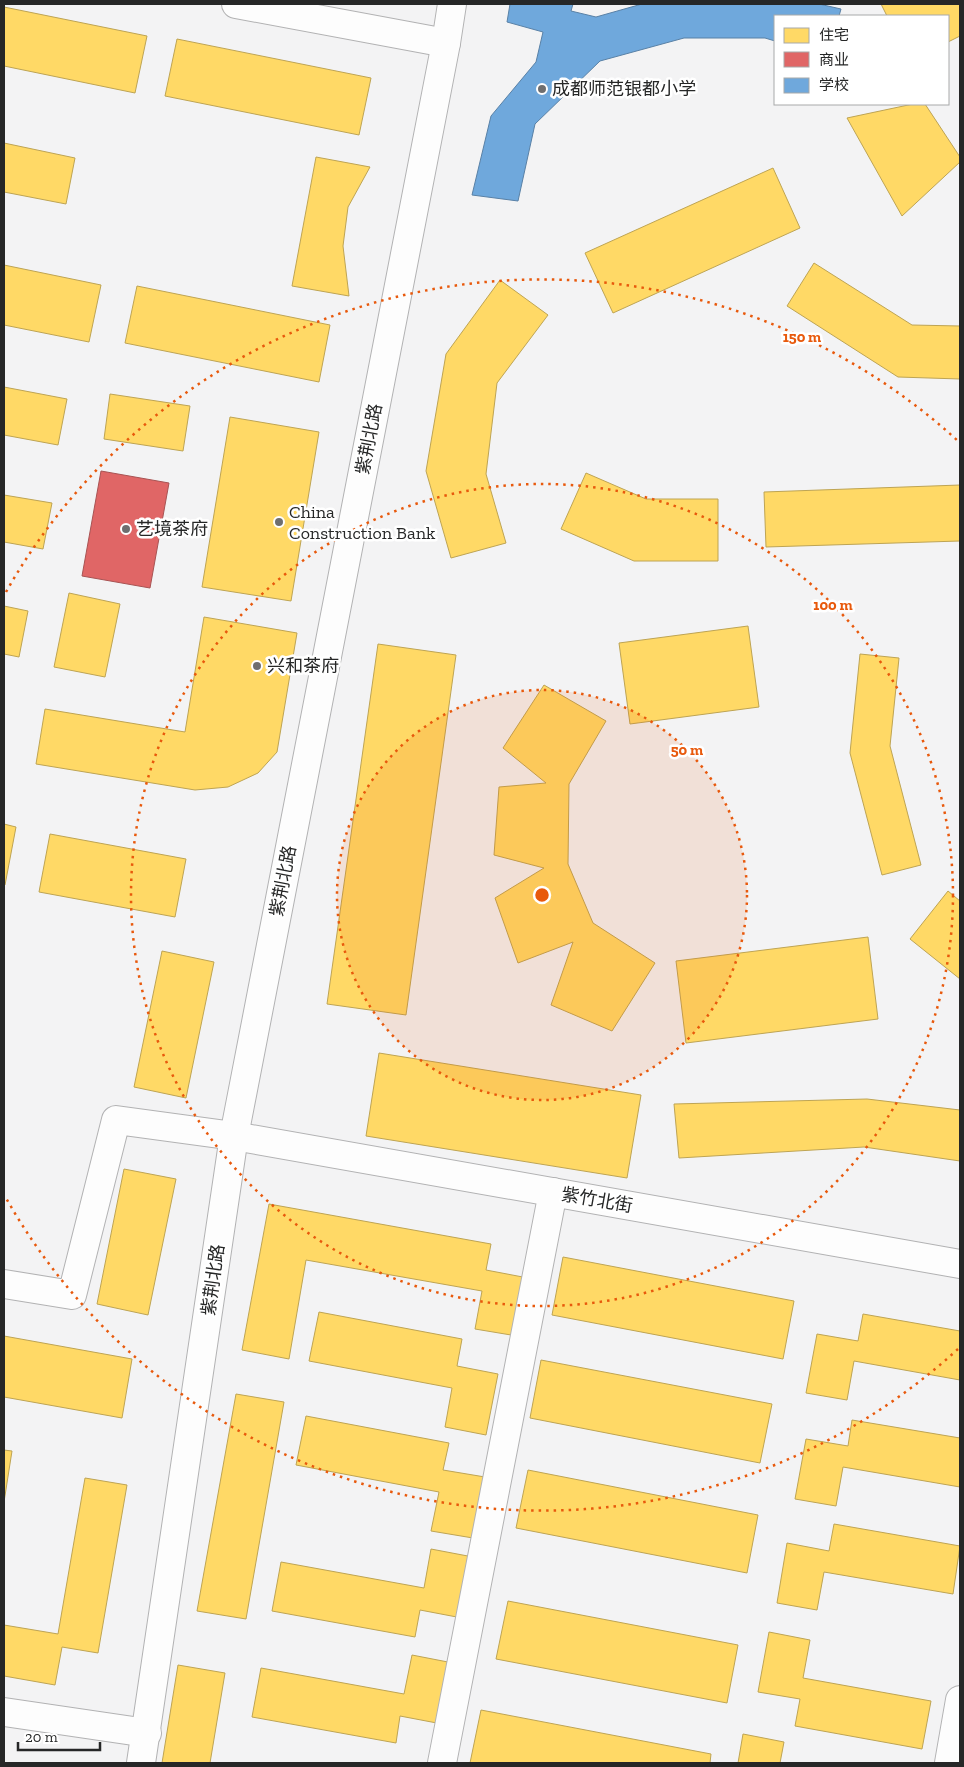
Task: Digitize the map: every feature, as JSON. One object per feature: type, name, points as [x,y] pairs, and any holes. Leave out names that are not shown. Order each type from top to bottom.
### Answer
[{"type":"street","points":[[236,4],[446,43]]},
{"type":"street","name":"紫荆北路","points":[[141,1763],[234,1136],[452,4]]},
{"type":"street","name":"紫竹北街","points":[[4,1284],[72,1294],[116,1120],[234,1136],[960,1264]]},
{"type":"street","points":[[442,1763],[553,1192]]},
{"type":"street","points":[[949,1763],[960,1700]]},
{"type":"street","points":[[4,1712],[146,1733]]},
{"type":"building: 住宅","points":[[881,4],[960,4],[960,36],[949,42],[949,15],[886,15]]},
{"type":"building: 住宅","points":[[4,7],[147,36],[135,93],[4,66]]},
{"type":"building: 住宅","points":[[177,39],[371,78],[359,135],[165,96]]},
{"type":"building: 住宅","points":[[908,105],[926,105],[960,157],[960,162],[902,216],[847,118]]},
{"type":"building: 住宅","points":[[4,143],[75,158],[66,204],[4,192]]},
{"type":"building: 住宅","points":[[316,157],[370,167],[348,207],[343,246],[349,296],[292,286]]},
{"type":"building: 住宅","points":[[773,168],[800,228],[613,313],[585,253]]},
{"type":"building: 住宅","points":[[814,263],[912,325],[960,326],[960,379],[898,377],[787,306]]},
{"type":"building: 住宅","points":[[4,265],[101,285],[89,342],[4,325]]},
{"type":"building: 住宅","points":[[500,280],[548,315],[497,383],[486,474],[506,543],[451,558],[426,471],[446,354]]},
{"type":"building: 住宅","points":[[137,286],[330,325],[319,382],[125,343]]},
{"type":"building: 住宅","points":[[4,387],[67,399],[58,445],[4,435]]},
{"type":"building: 住宅","points":[[110,394],[190,406],[183,451],[104,439]]},
{"type":"building: 住宅","points":[[230,417],[319,432],[291,601],[202,587]]},
{"type":"building: 住宅","points":[[586,473],[646,499],[718,499],[718,561],[634,561],[561,529]]},
{"type":"building: 住宅","points":[[960,485],[960,541],[766,547],[764,492]]},
{"type":"building: 住宅","points":[[4,495],[52,503],[43,549],[4,542]]},
{"type":"building: 住宅","points":[[69,593],[120,604],[105,677],[54,667]]},
{"type":"building: 住宅","points":[[4,606],[28,611],[19,657],[4,654]]},
{"type":"building: 住宅","points":[[204,617],[297,633],[277,752],[258,773],[228,787],[195,790],[36,764],[45,709],[185,732]]},
{"type":"building: 住宅","points":[[748,626],[759,707],[630,724],[619,643]]},
{"type":"building: 住宅","points":[[378,644],[456,655],[406,1015],[327,1004]]},
{"type":"building: 住宅","points":[[860,654],[899,658],[890,746],[921,865],[882,875],[850,753]]},
{"type":"building: 住宅","points":[[544,685],[606,721],[569,784],[568,864],[593,923],[655,963],[612,1031],[551,1005],[573,942],[518,963],[495,898],[544,868],[494,855],[499,787],[546,783],[503,748]]},
{"type":"building: 住宅","points":[[4,824],[16,827],[5,885],[4,885]]},
{"type":"building: 住宅","points":[[50,834],[186,859],[175,917],[39,892]]},
{"type":"building: 住宅","points":[[948,891],[960,901],[960,979],[910,939]]},
{"type":"building: 住宅","points":[[868,937],[878,1019],[686,1043],[676,961]]},
{"type":"building: 住宅","points":[[162,951],[214,962],[186,1098],[134,1087]]},
{"type":"building: 住宅","points":[[379,1053],[641,1095],[627,1178],[366,1136]]},
{"type":"building: 住宅","points":[[867,1099],[960,1110],[960,1161],[864,1147],[679,1158],[674,1104]]},
{"type":"building: 住宅","points":[[124,1169],[176,1179],[148,1315],[97,1304]]},
{"type":"building: 住宅","points":[[269,1204],[491,1244],[486,1270],[528,1278],[517,1336],[475,1329],[482,1291],[306,1260],[289,1359],[242,1350]]},
{"type":"building: 住宅","points":[[563,1257],[794,1301],[783,1359],[552,1315]]},
{"type":"building: 住宅","points":[[319,1312],[462,1339],[457,1366],[498,1374],[486,1435],[445,1427],[452,1388],[309,1361]]},
{"type":"building: 住宅","points":[[863,1314],[960,1331],[960,1380],[854,1361],[847,1400],[806,1393],[817,1334],[858,1341]]},
{"type":"building: 住宅","points":[[4,1336],[132,1359],[122,1418],[4,1397]]},
{"type":"building: 住宅","points":[[541,1360],[772,1404],[760,1463],[530,1418]]},
{"type":"building: 住宅","points":[[236,1394],[284,1402],[246,1619],[197,1611]]},
{"type":"building: 住宅","points":[[306,1416],[449,1443],[443,1470],[485,1477],[473,1538],[431,1531],[439,1492],[296,1465]]},
{"type":"building: 住宅","points":[[852,1420],[960,1438],[960,1487],[843,1467],[836,1506],[795,1499],[806,1439],[848,1446]]},
{"type":"building: 住宅","points":[[4,1450],[12,1451],[4,1502]]},
{"type":"building: 住宅","points":[[528,1470],[758,1515],[747,1573],[516,1528]]},
{"type":"building: 住宅","points":[[85,1478],[127,1485],[98,1653],[62,1647],[55,1685],[4,1676],[4,1625],[58,1634]]},
{"type":"building: 住宅","points":[[834,1524],[960,1546],[953,1594],[824,1572],[817,1610],[777,1603],[787,1543],[829,1551]]},
{"type":"building: 住宅","points":[[431,1549],[473,1557],[462,1618],[420,1610],[415,1637],[272,1611],[281,1562],[424,1588]]},
{"type":"building: 住宅","points":[[508,1601],[738,1645],[727,1703],[496,1659]]},
{"type":"building: 住宅","points":[[769,1632],[810,1640],[803,1678],[931,1701],[922,1749],[795,1726],[800,1699],[758,1692]]},
{"type":"building: 住宅","points":[[412,1655],[453,1663],[442,1724],[400,1716],[396,1743],[252,1717],[261,1668],[404,1694]]},
{"type":"building: 住宅","points":[[178,1665],[225,1673],[210,1763],[162,1763]]},
{"type":"building: 住宅","points":[[481,1710],[711,1754],[710,1763],[470,1763]]},
{"type":"building: 住宅","points":[[743,1734],[784,1742],[780,1763],[738,1763]]},
{"type":"building: 商业","name":"艺境茶府","points":[[101,471],[169,483],[150,588],[82,576]]},
{"type":"building: 学校","name":"成都师范银都小学","points":[[510,4],[573,4],[571,11],[596,17],[642,4],[819,4],[841,9],[839,15],[774,15],[774,41],[765,38],[684,38],[600,61],[535,124],[518,201],[472,195],[491,116],[536,62],[543,32],[507,22]]},
{"type":"place","name":"成都师范银都小学","points":[[542,89]]},
{"type":"place","name":"China Construction Bank","points":[[279,522]]},
{"type":"place","name":"艺境茶府","points":[[126,529]]},
{"type":"place","name":"兴和茶府","points":[[257,666]]}]
